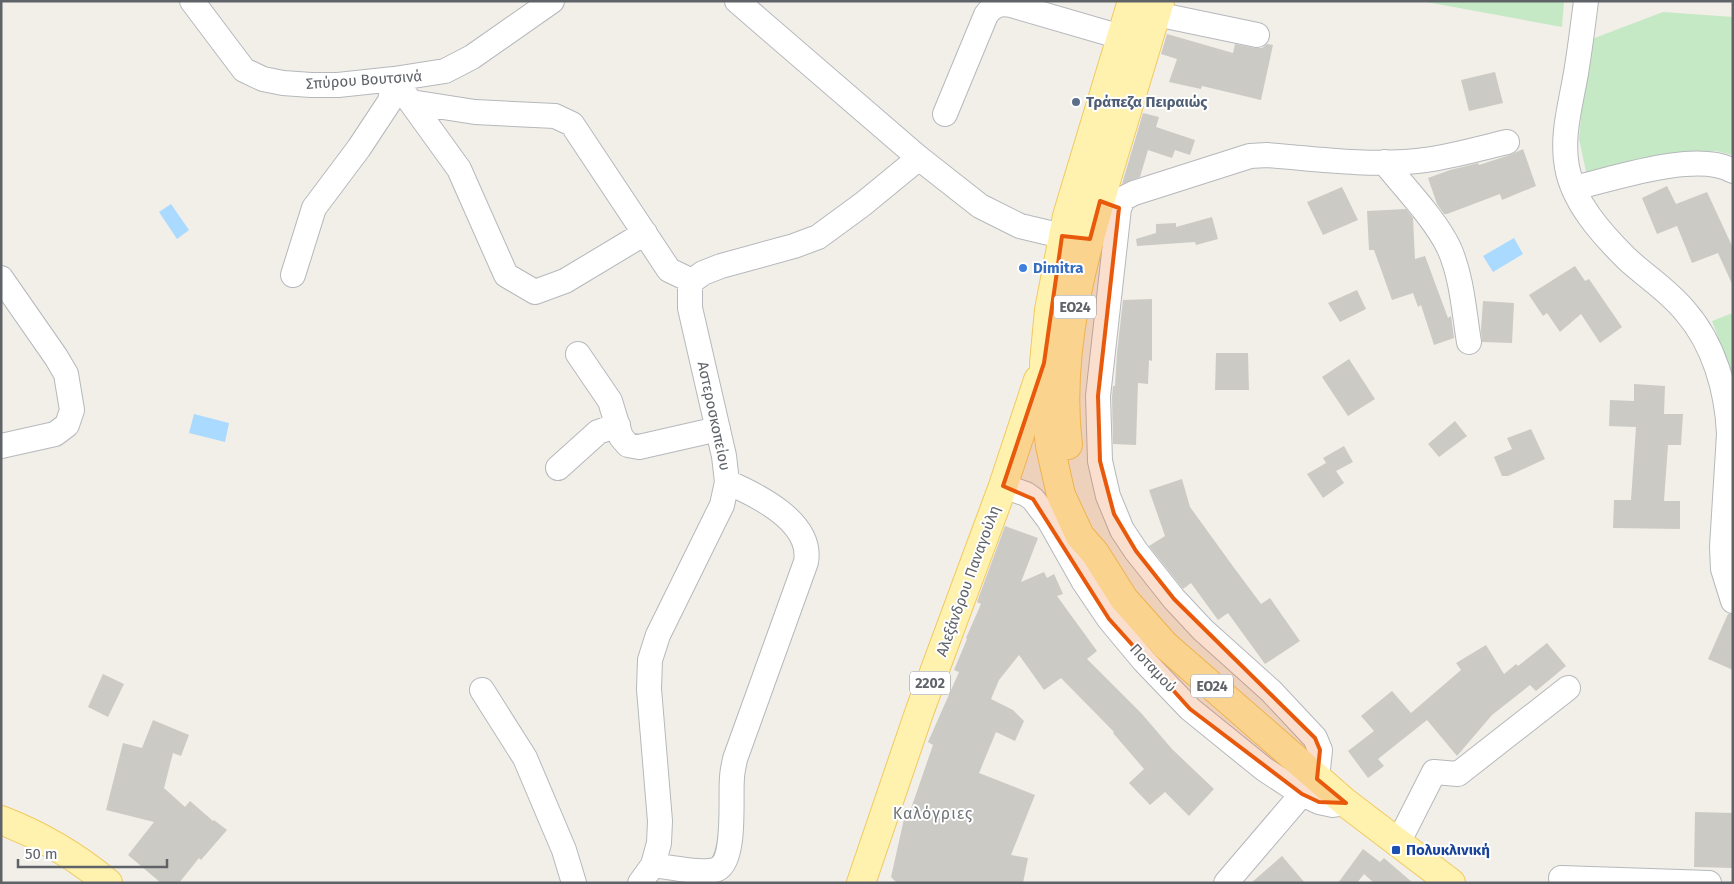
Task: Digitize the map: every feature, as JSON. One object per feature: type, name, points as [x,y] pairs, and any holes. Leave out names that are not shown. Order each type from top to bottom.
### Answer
[{"type":"main road","name":"ΕΟ24","points":[[1132,1],[1062,236],[1052,294],[1044,363],[1047,424],[1054,470],[1061,495],[1080,536],[1095,553],[1124,599],[1165,645],[1310,786],[1346,803],[1451,883]]},
{"type":"main road","name":"ΕΟ24","points":[[1095,553],[1089,522],[1077,491],[1071,464],[1065,410],[1068,346],[1076,298],[1090,239],[1110,204],[1158,7]]},
{"type":"main road","name":"Αλεξάνδρου Παναγούλη","points":[[862,883],[920,710],[1003,486],[1044,363]]},
{"type":"main road","points":[[1,820],[63,850],[108,883]]},
{"type":"street","name":"Σπύρου Βουτσινά","points":[[192,1],[244,70],[256,77],[283,83],[310,85],[338,85],[437,74],[459,65],[552,1]]},
{"type":"street","points":[[737,1],[919,158],[966,195],[994,214],[1020,226],[1062,236],[1090,239]]},
{"type":"street","points":[[1586,1],[1565,145],[1567,167],[1574,188],[1588,216],[1626,258],[1654,281],[1684,310],[1707,344],[1719,374],[1727,407],[1730,465],[1728,548],[1723,569],[1733,601]]},
{"type":"street","points":[[945,114],[986,15],[992,7],[999,4],[1011,5],[1121,37]]},
{"type":"street","points":[[1158,7],[1257,35]]},
{"type":"street","points":[[394,79],[459,169],[506,275],[535,292],[565,281],[645,233]]},
{"type":"street","points":[[293,275],[314,208],[359,148],[390,101],[394,79]]},
{"type":"street","points":[[411,102],[476,112],[555,116],[572,124],[670,270],[692,281],[703,273],[721,266],[794,246],[818,237],[863,204],[919,158]]},
{"type":"street","points":[[1226,883],[1310,786],[1320,750],[1315,738],[1271,691],[1203,630],[1174,599],[1122,530],[1108,496],[1100,461],[1098,396],[1110,204],[1134,193],[1250,156],[1267,155],[1384,162],[1417,161],[1446,157],[1507,142]]},
{"type":"street","points":[[1384,162],[1431,220],[1450,250],[1457,271],[1469,342]]},
{"type":"street","points":[[1574,188],[1673,164],[1706,162],[1726,166],[1733,171]]},
{"type":"street","points":[[1,278],[66,374],[72,410],[67,425],[55,434],[1,446]]},
{"type":"street","name":"Αστεροσκοπείου","points":[[646,874],[659,843],[660,822],[649,689],[650,660],[658,635],[722,505],[727,482],[724,456],[690,308],[689,295],[692,281]]},
{"type":"street","points":[[578,354],[610,401],[624,442],[633,447],[718,428]]},
{"type":"street","points":[[558,468],[598,432],[618,425]]},
{"type":"street","points":[[646,874],[705,872],[719,868],[724,863],[731,837],[732,778],[735,759],[806,562],[807,547],[796,527],[767,503],[727,482]]},
{"type":"street","name":"Ποταμού","points":[[1003,486],[1026,494],[1034,499],[1049,520],[1084,582],[1109,619],[1144,660],[1184,702],[1264,769],[1310,786]]},
{"type":"street","points":[[1398,843],[1434,772],[1458,774],[1568,688]]},
{"type":"street","points":[[482,690],[525,758],[564,850],[574,883]]},
{"type":"street","points":[[1561,878],[1710,883]]},
{"type":"highlighted area","points":[[1100,201],[1119,208],[1098,396],[1100,461],[1114,514],[1136,551],[1174,599],[1315,738],[1320,750],[1317,779],[1346,803],[1319,802],[1302,794],[1190,709],[1109,619],[1033,499],[1003,486],[1044,363],[1062,236],[1090,239]]},
{"type":"green space","points":[[1421,1],[1564,1],[1562,27]]},
{"type":"green space","points":[[1663,12],[1733,17],[1733,155],[1716,151],[1587,176],[1579,139],[1584,84],[1592,39]]},
{"type":"green space","points":[[1733,313],[1733,376],[1712,321]]},
{"type":"water","points":[[171,204],[189,230],[177,239],[159,212]]},
{"type":"water","points":[[1514,238],[1523,254],[1493,272],[1483,256]]},
{"type":"water","points":[[194,414],[229,423],[225,442],[189,433]]},
{"type":"building","points":[[1167,34],[1233,53],[1235,44],[1255,48],[1262,48],[1267,44],[1273,45],[1261,100],[1202,86],[1201,89],[1169,82],[1177,59],[1161,54]]},
{"type":"building","points":[[1495,72],[1503,103],[1469,111],[1461,80]]},
{"type":"building","points":[[1143,113],[1159,117],[1156,127],[1195,140],[1190,155],[1175,150],[1172,158],[1148,150],[1140,177],[1122,184]]},
{"type":"building","points":[[1523,149],[1536,186],[1502,200],[1500,194],[1444,214],[1437,204],[1428,178],[1450,170],[1478,163],[1479,165]]},
{"type":"building","points":[[1667,186],[1676,204],[1707,192],[1733,248],[1733,286],[1718,253],[1692,263],[1677,226],[1657,234],[1642,198]]},
{"type":"building","points":[[1342,187],[1358,220],[1323,235],[1307,202]]},
{"type":"building","points":[[1406,209],[1413,218],[1415,259],[1425,256],[1448,318],[1451,316],[1454,338],[1434,345],[1421,305],[1418,307],[1413,293],[1392,300],[1374,250],[1369,250],[1367,211]]},
{"type":"building","points":[[1212,217],[1218,239],[1196,245],[1195,242],[1137,246],[1136,239],[1156,233],[1156,224],[1176,223],[1176,227]]},
{"type":"building","points":[[1575,266],[1585,281],[1589,279],[1622,327],[1600,343],[1581,314],[1560,332],[1547,313],[1543,316],[1529,295]]},
{"type":"building","points":[[1357,290],[1366,309],[1340,322],[1328,303]]},
{"type":"building","points":[[1152,299],[1152,361],[1149,360],[1148,384],[1138,383],[1136,445],[1113,444],[1112,397],[1113,386],[1115,386],[1123,300]]},
{"type":"building","points":[[1483,301],[1514,303],[1512,343],[1482,342]]},
{"type":"building","points":[[1216,353],[1248,353],[1249,390],[1215,390]]},
{"type":"building","points":[[1349,359],[1375,399],[1348,416],[1322,377]]},
{"type":"building","points":[[1634,384],[1665,386],[1664,414],[1683,414],[1681,445],[1668,445],[1664,501],[1680,501],[1680,529],[1613,528],[1614,500],[1631,500],[1636,427],[1609,426],[1610,400],[1634,401]]},
{"type":"building","points":[[1455,421],[1467,436],[1439,457],[1428,444]]},
{"type":"building","points":[[1531,429],[1545,459],[1508,476],[1502,476],[1494,457],[1512,449],[1507,438]]},
{"type":"building","points":[[1344,446],[1353,462],[1336,471],[1344,483],[1323,498],[1307,474],[1326,463],[1323,458]]},
{"type":"building","points":[[1182,479],[1190,507],[1232,565],[1261,604],[1270,598],[1300,641],[1265,664],[1228,613],[1218,620],[1191,583],[1183,589],[1149,546],[1165,536],[1149,490]]},
{"type":"building","points":[[1005,526],[1038,538],[1021,582],[1044,572],[1047,578],[1054,574],[1063,594],[1057,596],[1097,651],[1087,659],[1142,714],[1172,749],[1214,789],[1189,816],[1165,792],[1150,805],[1129,783],[1144,769],[1114,732],[1061,678],[1044,690],[1019,655],[999,680],[991,699],[1013,710],[1024,721],[1015,741],[996,732],[979,773],[1035,795],[1011,855],[1028,858],[1023,883],[897,883],[891,877],[904,819],[907,820],[933,745],[928,742],[959,672],[954,670],[981,604],[977,602]]},
{"type":"building","points":[[1728,614],[1733,614],[1733,670],[1708,659]]},
{"type":"building","points":[[1547,643],[1566,666],[1536,691],[1530,685],[1492,715],[1457,756],[1427,720],[1378,759],[1384,766],[1368,778],[1348,751],[1374,731],[1361,716],[1392,691],[1411,713],[1461,670],[1456,663],[1486,645],[1504,674],[1516,664],[1518,666]]},
{"type":"building","points":[[103,674],[124,684],[108,717],[88,707]]},
{"type":"building","points":[[153,720],[189,735],[181,756],[173,753],[164,788],[185,807],[190,801],[213,821],[227,830],[201,860],[199,858],[179,883],[161,883],[128,855],[154,822],[106,810],[123,743],[142,748]]},
{"type":"building","points":[[1695,812],[1733,813],[1733,868],[1694,867]]},
{"type":"building","points":[[1363,849],[1380,862],[1384,858],[1413,883],[1374,883],[1364,874],[1357,883],[1338,883]]},
{"type":"building","points":[[1282,856],[1305,883],[1251,883]]},
{"type":"place","name":"Τράπεζα Πειραιώς","points":[[1076,102]]},
{"type":"place","name":"Dimitra","points":[[1023,268]]},
{"type":"place","name":"Πολυκλινική","points":[[1396,850]]},
{"type":"district","name":"Καλόγριες","points":[[933,813]]}]
